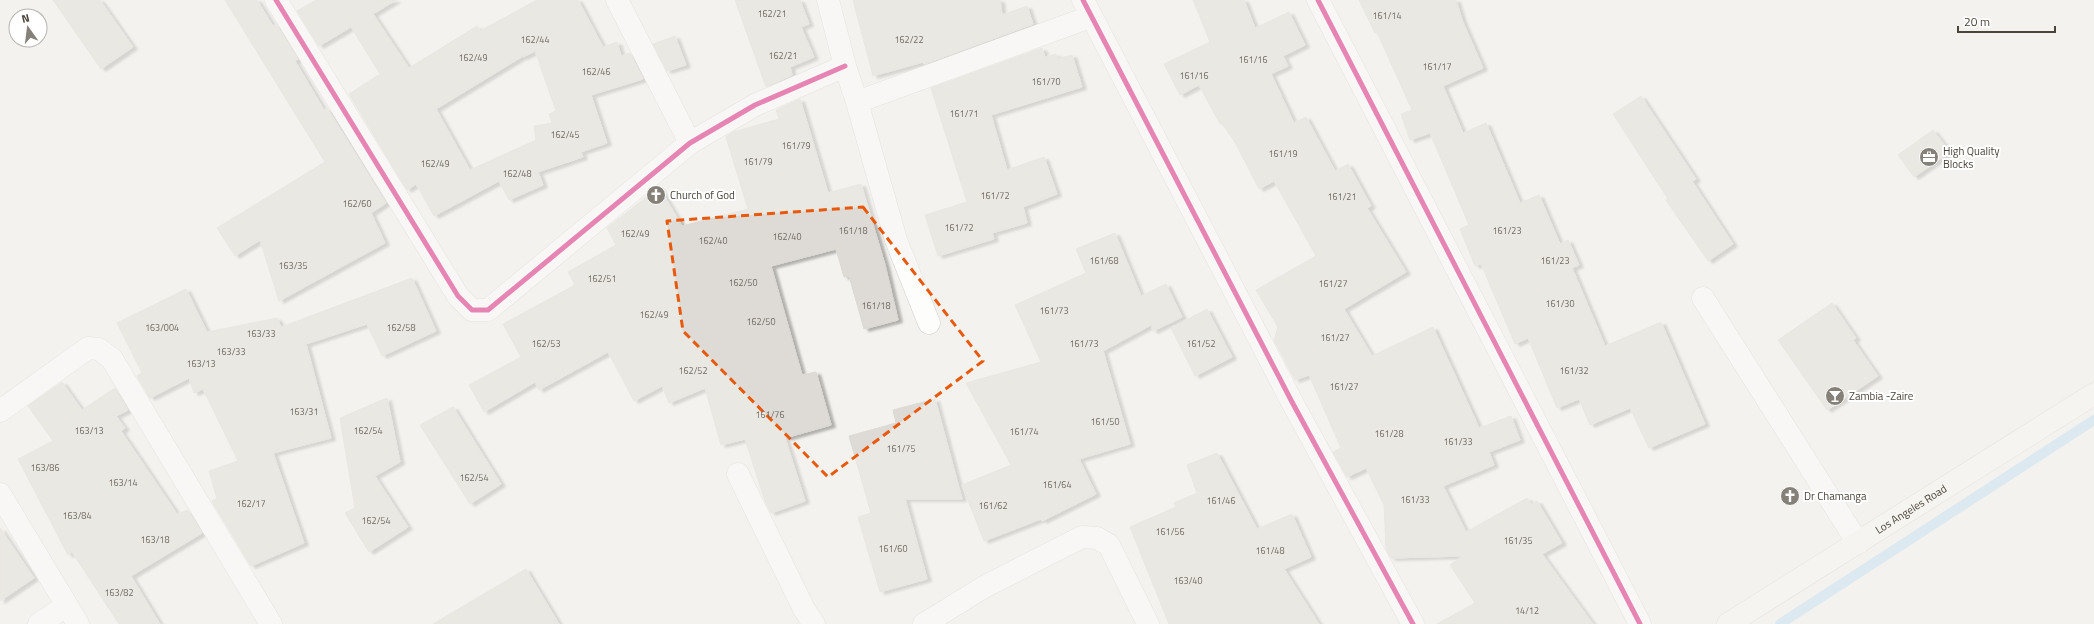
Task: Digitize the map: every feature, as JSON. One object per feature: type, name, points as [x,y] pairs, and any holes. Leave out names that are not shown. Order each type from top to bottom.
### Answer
[{"type":"main road","name":"Los Angeles Road","points":[[1728,624],[2094,394]]},
{"type":"street","points":[[276,0],[458,296],[472,310],[488,310],[690,143],[755,105],[845,66]]},
{"type":"street","points":[[617,0],[690,143]]},
{"type":"street","points":[[828,0],[845,66],[857,102],[896,240],[929,323]]},
{"type":"street","points":[[1318,0],[1640,624]]},
{"type":"street","points":[[857,102],[1086,8],[1292,402],[1413,624]]},
{"type":"street","points":[[1703,298],[1858,542]]},
{"type":"street","points":[[0,411],[88,348],[99,349],[112,359],[271,624]]},
{"type":"street","points":[[738,474],[804,609],[814,624]]},
{"type":"street","points":[[0,494],[72,615],[39,624]]},
{"type":"street","points":[[924,624],[984,587],[1082,537],[1097,538],[1109,545],[1148,624]]},
{"type":"highlighted area","points":[[863,207],[983,361],[828,477],[683,331],[667,221]]},
{"type":"building","points":[[53,0],[100,0],[133,47],[101,69]]},
{"type":"building","points":[[225,0],[257,0],[273,26],[276,24],[298,59],[295,61],[324,110],[327,108],[386,203],[371,213],[385,243],[279,301],[260,240],[235,256],[217,228],[325,162]]},
{"type":"building","points":[[316,0],[396,0],[373,14],[409,68],[477,26],[480,31],[537,0],[578,0],[603,47],[617,42],[621,56],[630,53],[643,79],[591,95],[607,143],[581,152],[583,157],[538,172],[543,185],[509,200],[499,181],[434,216],[416,184],[407,190],[349,94],[380,74],[351,27],[319,46],[297,11]],"holes":[[[535,51],[556,111],[549,114],[552,123],[534,126],[536,140],[470,170],[436,109],[523,56]]]},
{"type":"building","points":[[735,0],[800,0],[809,24],[801,27],[814,57],[790,67],[792,75],[766,87]]},
{"type":"building","points":[[853,0],[1000,0],[1002,15],[1027,6],[1033,24],[924,64],[923,62],[873,76]]},
{"type":"building","points":[[1193,0],[1244,0],[1255,28],[1289,12],[1305,45],[1283,56],[1288,66],[1271,74],[1294,123],[1306,117],[1335,171],[1348,164],[1371,206],[1367,208],[1406,272],[1344,309],[1372,356],[1433,327],[1479,428],[1511,416],[1520,440],[1489,452],[1494,465],[1443,486],[1466,532],[1527,498],[1531,504],[1537,501],[1562,543],[1542,554],[1593,624],[1437,624],[1475,603],[1450,565],[1463,556],[1391,558],[1386,549],[1384,505],[1366,468],[1347,477],[1333,452],[1341,448],[1309,375],[1295,380],[1274,340],[1278,327],[1256,290],[1316,256],[1274,181],[1259,189],[1236,144],[1222,123],[1220,124],[1199,85],[1180,95],[1164,64],[1210,42]]},
{"type":"building","points":[[1359,0],[1456,0],[1462,20],[1483,68],[1443,86],[1463,133],[1486,123],[1520,203],[1539,195],[1560,244],[1568,240],[1579,265],[1572,268],[1605,346],[1661,322],[1705,424],[1649,448],[1630,408],[1590,425],[1579,399],[1557,408],[1528,338],[1515,344],[1481,264],[1475,266],[1460,229],[1469,225],[1430,133],[1410,140],[1401,114],[1412,110],[1377,32],[1375,33]]},
{"type":"building","points":[[675,36],[686,65],[667,71],[653,44]]},
{"type":"building","points":[[1042,48],[1045,57],[1056,54],[1057,59],[1072,55],[1082,87],[991,115],[1007,170],[1044,157],[1057,194],[1023,207],[1027,223],[992,233],[994,239],[938,256],[925,215],[967,202],[931,88]]},
{"type":"building","points":[[1641,96],[1696,179],[1692,181],[1733,244],[1708,261],[1666,200],[1668,199],[1613,114]]},
{"type":"building","points":[[800,99],[828,193],[861,184],[885,265],[898,320],[864,329],[849,276],[844,277],[836,249],[771,266],[802,375],[816,372],[831,425],[785,438],[805,501],[771,513],[765,501],[745,439],[721,445],[705,388],[669,403],[662,386],[634,401],[608,352],[539,390],[535,382],[484,412],[469,385],[521,357],[503,324],[575,285],[568,272],[616,245],[607,228],[659,187],[682,226],[748,209],[726,137],[733,132],[779,119],[776,110]]},
{"type":"building","points":[[1933,130],[1950,152],[1914,177],[1898,155]]},
{"type":"building","points":[[1115,233],[1141,296],[1166,284],[1182,317],[1153,331],[1151,325],[1103,351],[1130,444],[1079,459],[1096,494],[1042,521],[1041,519],[984,541],[962,485],[1011,465],[966,383],[1041,362],[1015,305],[1086,273],[1076,249]]},
{"type":"building","points":[[412,278],[436,331],[382,356],[367,324],[306,344],[331,438],[273,453],[304,543],[251,566],[212,501],[217,499],[209,471],[238,461],[203,389],[194,393],[189,378],[150,398],[137,376],[142,373],[117,323],[186,289],[207,332],[277,318],[281,327]]},
{"type":"building","points":[[1832,303],[1856,338],[1853,340],[1878,376],[1827,410],[1778,340]]},
{"type":"building","points":[[1207,309],[1232,357],[1195,376],[1171,328]]},
{"type":"building","points":[[62,382],[82,410],[115,388],[128,410],[116,416],[125,428],[121,431],[177,514],[188,510],[202,533],[131,576],[160,624],[119,624],[72,552],[68,555],[18,459],[53,441],[28,406]]},
{"type":"building","points":[[387,398],[400,462],[375,476],[408,527],[369,552],[345,513],[355,508],[340,418]]},
{"type":"building","points":[[935,399],[962,499],[905,499],[927,579],[880,592],[858,517],[871,513],[849,436],[896,423],[893,410]]},
{"type":"building","points":[[453,407],[501,484],[470,504],[420,425]]},
{"type":"building","points":[[1217,453],[1257,529],[1292,514],[1311,557],[1284,569],[1319,624],[1169,624],[1130,527],[1176,507],[1174,503],[1197,493],[1187,465]]},
{"type":"building","points":[[0,528],[34,578],[0,601]]},
{"type":"building","points":[[526,569],[559,624],[433,624]]},
{"type":"waterway","points":[[1780,624],[2094,420]]},
{"type":"cycle path","points":[[276,0],[458,296],[472,310],[488,310],[690,143],[755,105],[845,66]]},
{"type":"cycle path","points":[[1083,0],[1292,402],[1413,624]]},
{"type":"cycle path","points":[[1318,0],[1640,624]]},
{"type":"place","name":"High Quality Blocks","points":[[1929,157]]},
{"type":"place","name":"Church of God","points":[[656,195]]},
{"type":"place","name":"Zambia -Zaire","points":[[1835,396]]},
{"type":"place","name":"Dr Chamanga","points":[[1790,496]]}]
